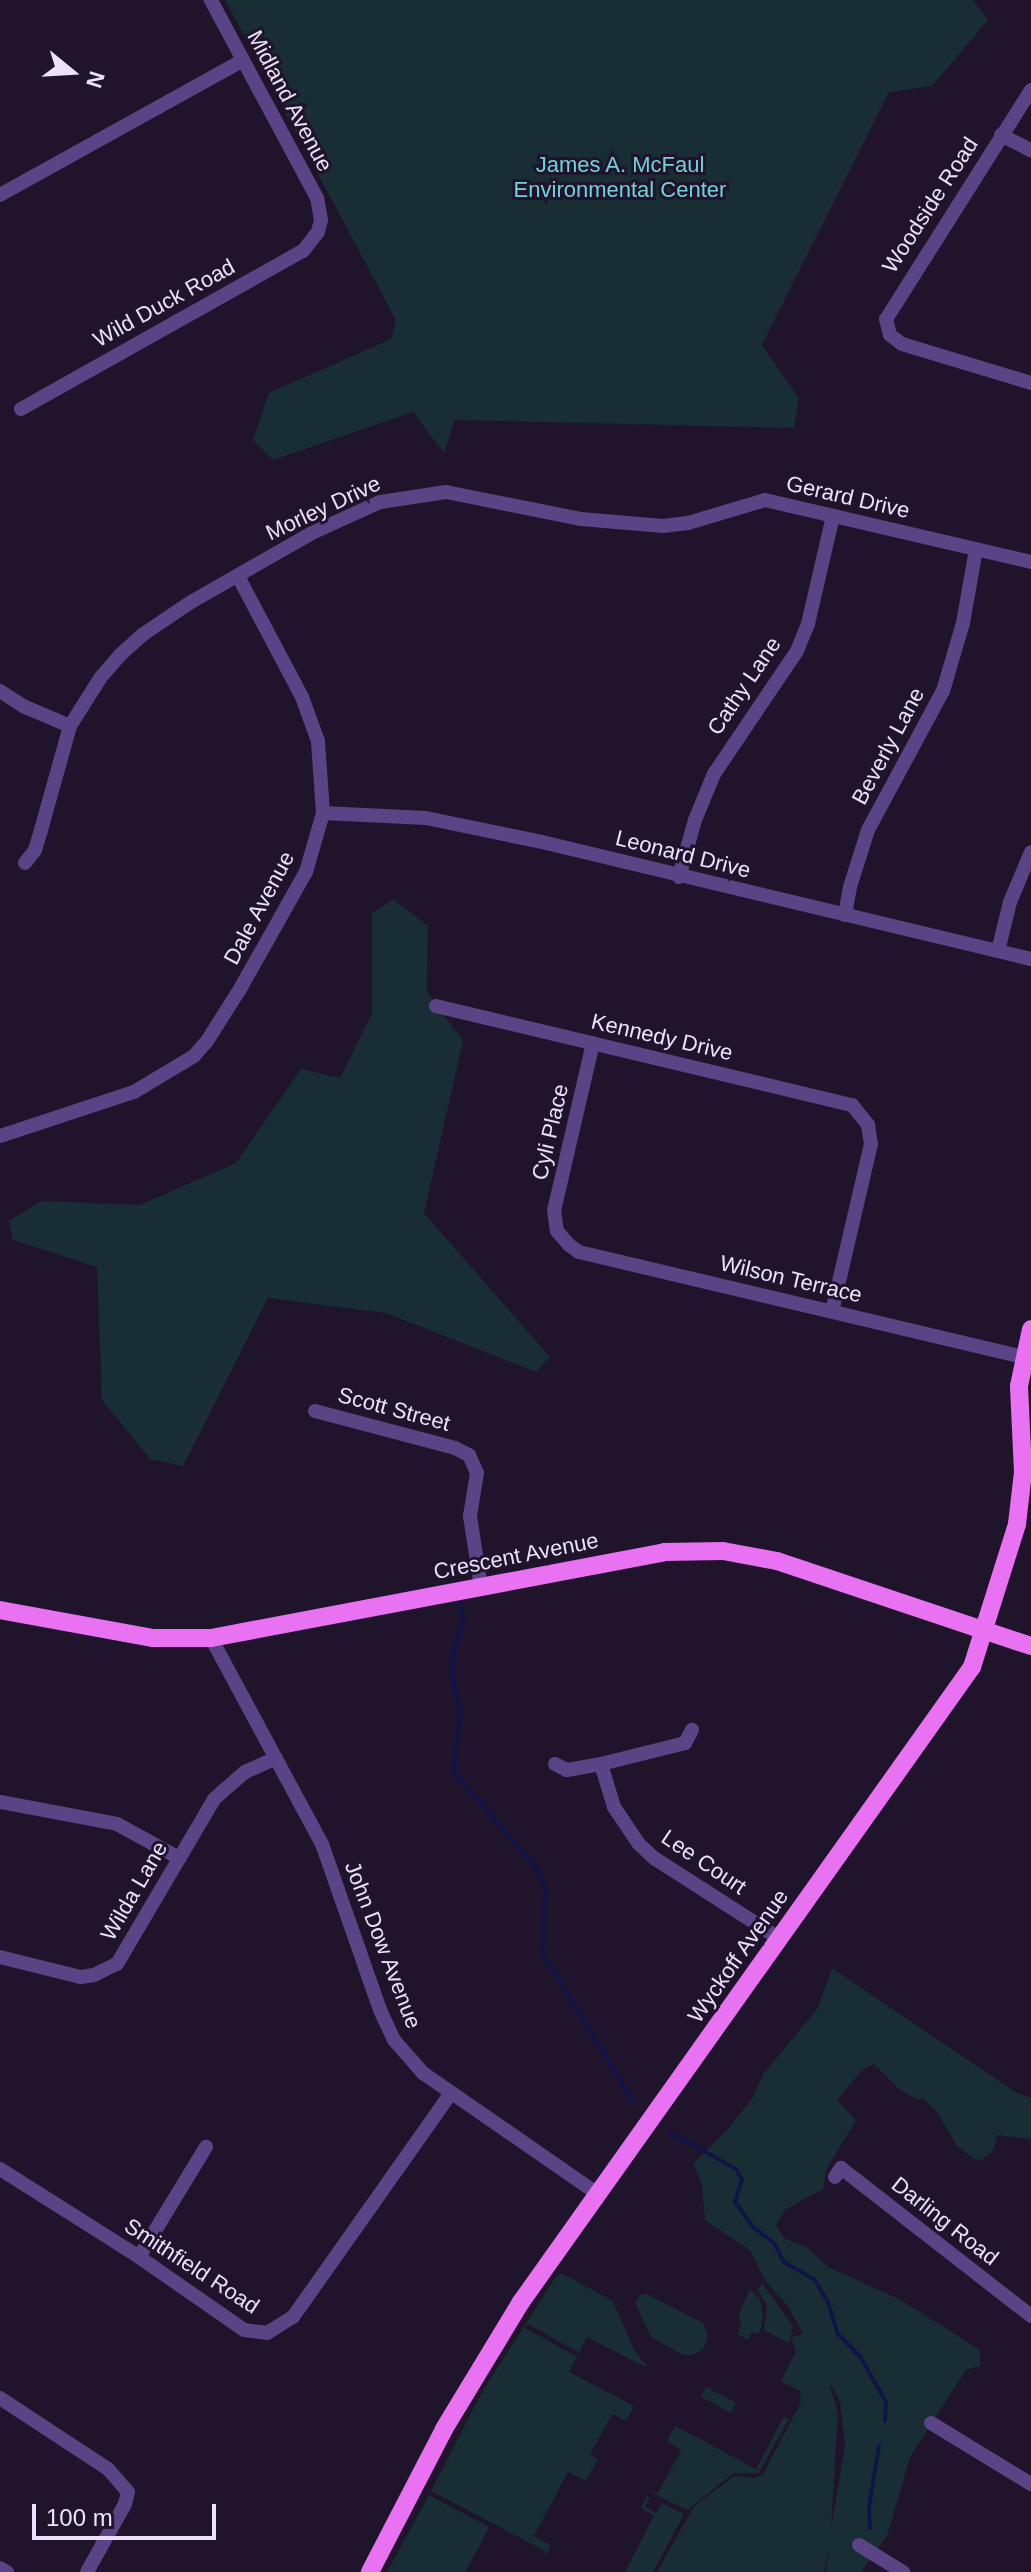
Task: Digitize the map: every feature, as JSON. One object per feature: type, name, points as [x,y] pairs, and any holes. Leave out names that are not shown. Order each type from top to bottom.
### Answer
[{"type":"main road","name":"Wyckoff Avenue","points":[[370,2572],[481,2364],[598,2194],[962,1683],[986,1629],[1021,1498],[1018,1413],[1023,1357],[1031,1329]]},
{"type":"main road","name":"Crescent Avenue","points":[[0,1610],[153,1638],[211,1638],[664,1552],[723,1551],[777,1561],[1031,1646]]},
{"type":"street","name":"Midland Avenue","points":[[211,0],[317,198],[319,226]]},
{"type":"street","points":[[0,195],[242,61]]},
{"type":"street","name":"Woodside Road","points":[[1031,90],[887,312],[886,328],[902,344],[1031,383]]},
{"type":"street","points":[[1001,135],[1031,150]]},
{"type":"street","name":"Wild Duck Road","points":[[21,409],[303,251],[319,226]]},
{"type":"street","name":"Morley Drive","points":[[25,863],[35,850],[70,726],[101,677],[142,635],[166,617],[312,533],[359,511],[423,493],[470,494],[581,519],[656,526]]},
{"type":"street","name":"Gerard Drive","points":[[656,526],[688,523],[765,500],[1031,562]]},
{"type":"street","name":"Cathy Lane","points":[[679,877],[695,820],[714,774],[797,651],[808,624],[833,516]]},
{"type":"street","name":"Beverly Lane","points":[[845,915],[850,887],[868,830],[896,774],[930,719],[947,680],[963,623],[976,549]]},
{"type":"street","name":"Dale Avenue","points":[[0,1136],[134,1092],[194,1056],[240,989],[306,872],[323,813],[321,761],[311,718],[238,576]]},
{"type":"street","points":[[0,691],[23,706],[70,726]]},
{"type":"street","name":"Leonard Drive","points":[[323,813],[426,818],[542,842],[1031,959]]},
{"type":"street","points":[[998,951],[1013,891],[1031,852]]},
{"type":"street","name":"Kennedy Drive","points":[[436,1006],[852,1105],[868,1125],[871,1144],[832,1312]]},
{"type":"street","name":"Cyli Place","points":[[557,1231],[554,1210],[593,1043]]},
{"type":"street","name":"Wilson Terrace","points":[[557,1231],[579,1252],[1023,1357]]},
{"type":"street","name":"Scott Street","points":[[315,1411],[455,1448],[469,1455],[477,1473],[470,1516],[481,1587]]},
{"type":"street","name":"John Dow Avenue","points":[[211,1638],[322,1844],[385,2023],[407,2058],[451,2093],[598,2194]]},
{"type":"street","points":[[555,1764],[567,1770],[601,1764],[685,1743],[692,1730]]},
{"type":"street","name":"Wilda Lane","points":[[0,1957],[81,1977],[107,1971],[125,1953],[203,1814],[221,1791],[245,1772],[276,1758]]},
{"type":"street","name":"Lee Court","points":[[601,1764],[614,1807],[639,1844],[654,1858],[780,1939]]},
{"type":"street","points":[[0,1802],[117,1824],[179,1858]]},
{"type":"street","name":"Smithfield Road","points":[[0,2169],[139,2257],[244,2330],[267,2333],[277,2330],[293,2317],[451,2093]]},
{"type":"street","points":[[139,2257],[206,2147]]},
{"type":"street","name":"Darling Road","points":[[835,2177],[841,2168],[1031,2316]]},
{"type":"street","points":[[0,2398],[108,2469],[128,2492],[125,2504],[87,2572]]},
{"type":"street","points":[[931,2423],[1031,2484]]},
{"type":"street","points":[[859,2545],[903,2572]]},
{"type":"street","points":[[0,2568],[7,2572]]},
{"type":"green space","name":"James A. McFaul Environmental Center","points":[[225,0],[973,0],[988,20],[932,86],[889,92],[762,345],[799,398],[794,428],[455,420],[444,453],[413,412],[273,460],[253,440],[269,393],[391,339],[396,320]]},
{"type":"green space","points":[[393,899],[428,926],[427,992],[463,1041],[424,1213],[550,1357],[536,1372],[386,1313],[268,1298],[183,1466],[150,1459],[102,1400],[97,1267],[13,1240],[9,1221],[41,1201],[140,1205],[236,1163],[301,1069],[340,1078],[372,1013],[372,914]]},
{"type":"green space","points":[[832,1968],[1015,2092],[1031,2098],[1031,2139],[997,2135],[993,2151],[982,2160],[974,2159],[958,2147],[936,2111],[923,2098],[918,2100],[899,2089],[874,2064],[861,2071],[837,2100],[856,2120],[826,2170],[823,2189],[785,2210],[776,2225],[784,2238],[808,2248],[828,2267],[901,2300],[980,2350],[980,2366],[966,2370],[911,2455],[887,2536],[861,2572],[826,2572],[829,2546],[824,2572],[657,2572],[694,2506],[735,2476],[755,2478],[763,2474],[801,2402],[800,2391],[781,2381],[796,2352],[791,2337],[803,2334],[788,2306],[766,2282],[750,2250],[705,2220],[702,2184],[693,2164],[728,2129],[752,2099],[764,2073],[818,2008]],"holes":[[[829,2382],[840,2401],[845,2446],[831,2529],[838,2413]]]},
{"type":"green space","points":[[561,2273],[613,2301],[634,2350],[646,2365],[587,2337],[569,2372],[634,2406],[626,2421],[612,2414],[590,2455],[598,2459],[586,2481],[568,2472],[534,2536],[551,2545],[546,2555],[543,2550],[431,2491],[482,2392]],"holes":[[[528,2324],[578,2352],[576,2356],[525,2328]]]},
{"type":"green space","points":[[762,2283],[793,2326],[789,2343],[764,2330],[767,2306],[758,2290]]},
{"type":"green space","points":[[750,2289],[760,2299],[763,2316],[758,2334],[752,2332],[748,2340],[737,2334],[741,2327],[739,2313]]},
{"type":"green space","points":[[645,2293],[703,2323],[708,2337],[703,2349],[694,2355],[683,2355],[651,2337],[635,2303]]},
{"type":"green space","points":[[706,2387],[736,2403],[731,2413],[701,2397]]},
{"type":"green space","points":[[784,2416],[789,2419],[758,2474],[734,2473],[687,2510],[649,2491],[658,2493],[681,2450],[667,2441],[675,2426],[756,2469]]},
{"type":"green space","points":[[429,2495],[489,2527],[471,2562],[465,2572],[387,2572]]},
{"type":"green space","points":[[647,2496],[650,2497],[645,2507],[656,2513],[662,2503],[684,2514],[653,2572],[625,2572],[654,2516],[641,2508]]},
{"type":"waterway","points":[[459,1603],[464,1618],[453,1654],[452,1676],[460,1711],[454,1772],[537,1869],[545,1887],[543,1954],[633,2101]]},
{"type":"waterway","points":[[670,2132],[736,2169],[742,2180],[735,2202],[753,2227],[774,2243],[784,2262],[814,2279],[828,2302],[838,2334],[861,2358],[886,2402],[885,2421]]},
{"type":"waterway","points":[[870,2528],[869,2507],[879,2446]]}]
